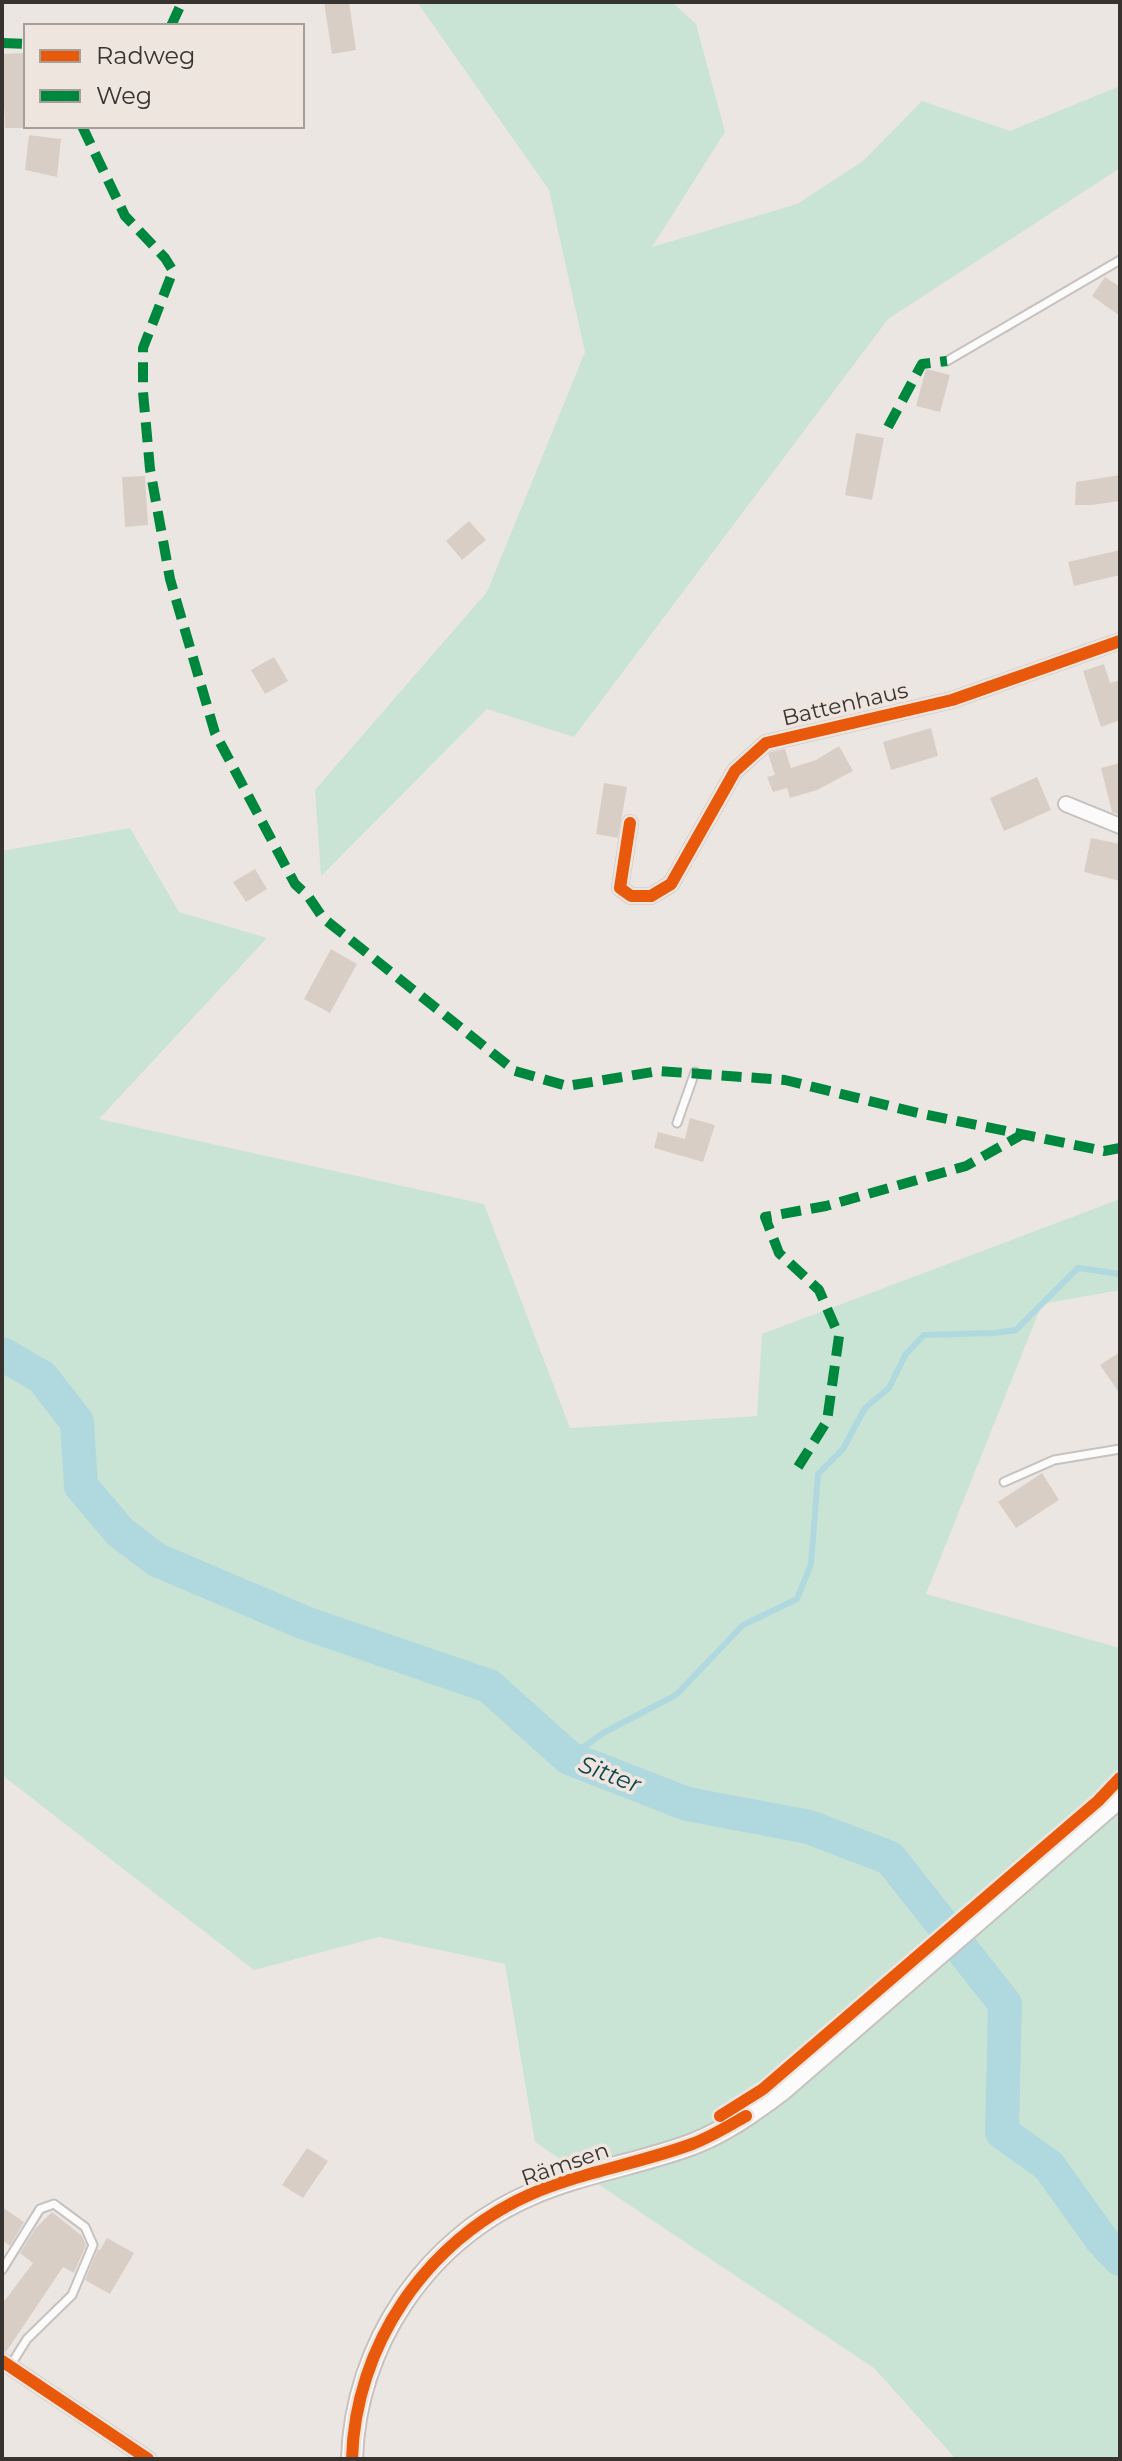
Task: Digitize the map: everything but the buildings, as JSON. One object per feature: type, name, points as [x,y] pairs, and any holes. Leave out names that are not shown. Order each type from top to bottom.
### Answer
[{"type":"main road","name":"Rämsen","points":[[352,2459],[352,2442],[364,2383],[379,2344],[398,2308],[448,2248],[480,2222],[530,2195],[576,2178],[693,2144],[746,2116],[782,2090],[1120,1797]]},
{"type":"street","name":"Battenhaus","points":[[630,823],[620,888],[631,896],[651,896],[671,884],[735,771],[766,743],[952,700],[1120,641]]},
{"type":"street","points":[[1066,804],[1120,826]]},
{"type":"street","points":[[6,2364],[148,2459]]},
{"type":"lane","points":[[947,361],[1120,260]]},
{"type":"lane","points":[[677,1123],[695,1072]]},
{"type":"lane","points":[[1004,1482],[1054,1460],[1120,1449]]},
{"type":"lane","points":[[2,2270],[40,2209],[54,2204],[85,2227],[93,2245],[72,2295],[6,2364]]},
{"type":"green space","points":[[417,2],[672,2],[696,24],[725,132],[652,247],[797,204],[863,161],[922,101],[1010,131],[1120,86],[1120,168],[888,319],[574,737],[487,709],[321,876],[315,790],[487,592],[585,352],[549,190]]},
{"type":"green space","points":[[130,828],[179,912],[267,938],[99,1119],[484,1204],[570,1428],[757,1416],[762,1334],[1120,1199],[1120,1290],[1042,1304],[926,1594],[1120,1648],[1120,2459],[956,2459],[874,2368],[535,2142],[505,1964],[379,1937],[254,1970],[2,1775],[2,851]]},
{"type":"waterway","points":[[569,1758],[603,1733],[676,1695],[743,1625],[797,1599],[811,1564],[818,1474],[843,1449],[865,1408],[889,1388],[906,1354],[924,1335],[1016,1330],[1078,1268],[1120,1274]]},
{"type":"waterway","name":"Sitter","points":[[2,1354],[42,1377],[77,1422],[81,1486],[120,1532],[157,1560],[305,1623],[489,1686],[569,1758],[687,1804],[809,1827],[890,1858],[1005,2004],[1002,2132],[1049,2166],[1102,2240],[1120,2259]]},
{"type":"marked path","points":[[172,24],[182,2]]},
{"type":"marked path","points":[[2,43],[24,44]]},
{"type":"marked path","points":[[83,128],[125,216],[165,258],[173,271],[143,348],[143,392],[150,469],[170,579],[215,733],[295,884],[308,896],[323,918],[515,1071],[567,1086],[659,1071],[785,1080],[918,1113],[1104,1151],[1120,1148]]},
{"type":"marked path","points":[[888,427],[922,364],[947,361]]},
{"type":"marked path","points":[[798,1467],[827,1421],[839,1336],[819,1290],[779,1253],[765,1217],[826,1206],[966,1166],[1023,1134]]},
{"type":"cycle path","points":[[630,823],[620,888],[631,896],[651,896],[671,884],[735,771],[766,743],[952,700],[1120,641]]},
{"type":"cycle path","points":[[720,2116],[763,2089],[1098,1801],[1120,1778]]},
{"type":"cycle path","points":[[352,2459],[356,2417],[366,2377],[382,2338],[403,2302],[429,2269],[458,2240],[492,2215],[529,2195],[692,2144],[746,2116]]},
{"type":"cycle path","points":[[2,2361],[148,2459]]}]
